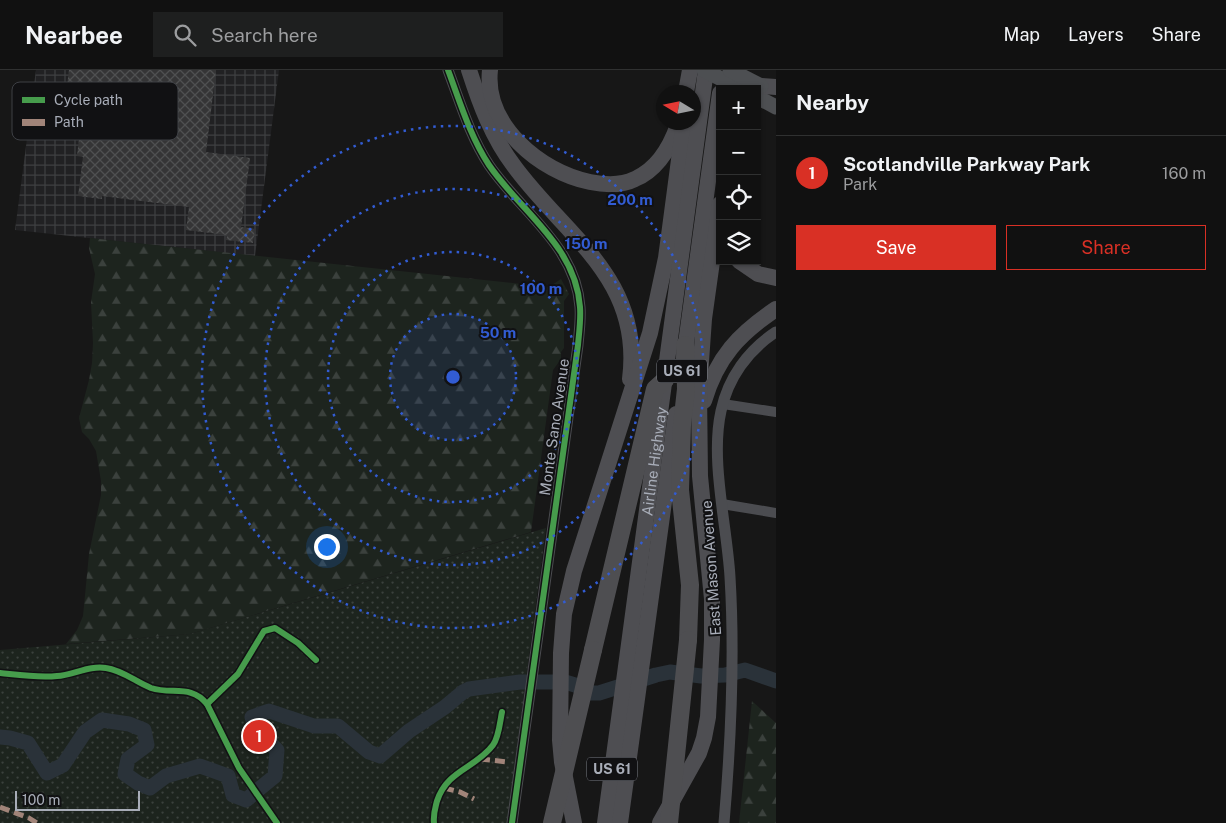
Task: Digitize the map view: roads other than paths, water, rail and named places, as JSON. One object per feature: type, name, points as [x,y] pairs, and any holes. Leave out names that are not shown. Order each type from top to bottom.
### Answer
[{"type":"highway","points":[[468,70],[486,117],[504,153],[594,257],[618,295],[631,339],[630,396]]},
{"type":"highway","points":[[490,70],[490,88],[494,102],[502,121],[512,136],[544,164],[575,179],[614,184],[640,177],[661,159],[676,130]]},
{"type":"highway","points":[[687,85],[690,70]]},
{"type":"highway","name":"Airline Highway","points":[[605,823],[705,70]]},
{"type":"highway","points":[[721,85],[723,70]]},
{"type":"highway","points":[[736,85],[738,70]]},
{"type":"highway","name":"Airline Highway","points":[[620,823],[716,122]]},
{"type":"highway","points":[[574,823],[562,762],[560,718],[564,614],[574,571],[643,359],[659,296],[683,130]]},
{"type":"highway","points":[[660,823],[699,753],[706,729],[710,702],[711,578],[701,490],[698,420],[704,319],[718,220]]},
{"type":"highway","points":[[745,265],[758,274],[776,278]]},
{"type":"highway","points":[[698,420],[709,386],[722,359],[743,334],[776,309]]},
{"type":"highway","points":[[669,823],[688,640],[690,585],[680,490],[682,425],[686,390],[685,346]]},
{"type":"highway","points":[[552,823],[655,389],[665,380]]},
{"type":"main road","points":[[705,70],[733,85]]},
{"type":"main road","points":[[730,70],[764,92],[776,107]]},
{"type":"main road","points":[[764,92],[776,93]]},
{"type":"street","name":"Monte Sano Avenue","points":[[448,70],[465,118],[481,152],[501,181],[562,252],[571,269],[580,301],[578,339],[512,823]]},
{"type":"street","name":"East Mason Avenue","points":[[724,823],[732,700],[730,575],[722,504],[718,444],[719,424],[728,388],[743,363],[755,349],[776,332]]},
{"type":"street","points":[[723,404],[776,412]]},
{"type":"street","points":[[722,504],[776,513]]},
{"type":"waterway","points":[[259,789],[275,776],[277,750],[257,730],[252,717],[269,711],[314,726],[338,726],[369,752],[380,756],[409,731],[469,689],[520,682],[565,682],[590,693],[599,693],[670,672],[701,676],[725,675],[745,670],[776,681]]},
{"type":"waterway","points":[[0,737],[28,743],[47,773],[63,765],[85,732],[102,720],[129,724],[144,730],[147,745],[128,759],[125,774],[138,783],[150,788],[166,776],[200,766],[228,776],[233,795],[246,800],[252,795]]},
{"type":"place","name":"Scotlandville Parkway Park","points":[[259,736]]}]
